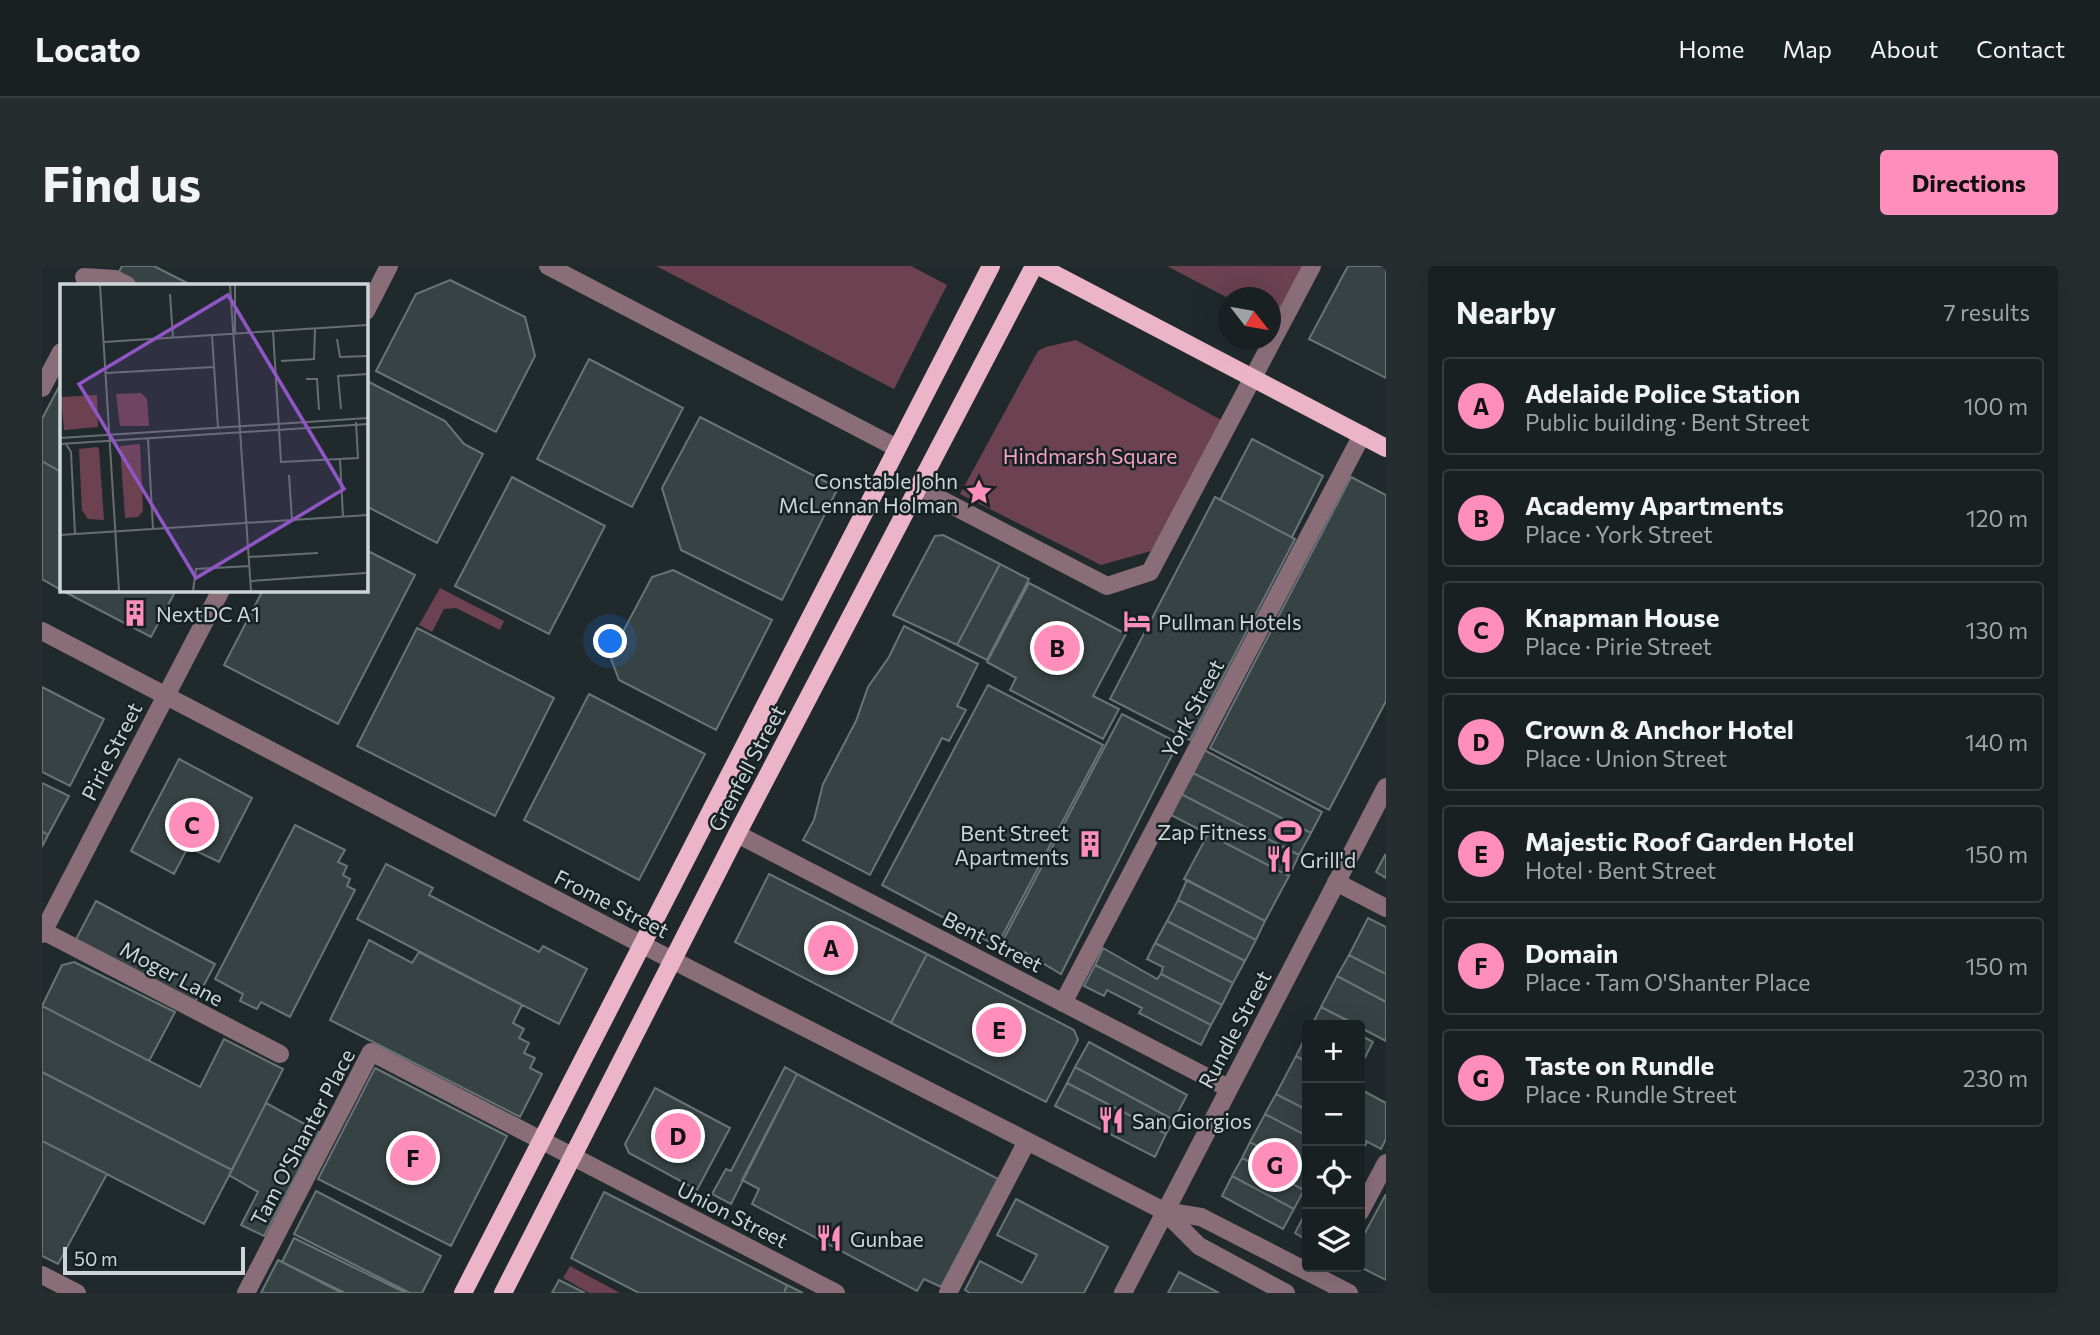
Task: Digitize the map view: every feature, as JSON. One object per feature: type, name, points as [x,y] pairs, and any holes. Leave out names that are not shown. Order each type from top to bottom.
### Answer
[{"type":"main road","name":"Grenfell Street","points":[[463,1293],[990,266]]},
{"type":"main road","name":"Grenfell Street","points":[[503,1293],[737,834],[1037,266]]},
{"type":"main road","points":[[1037,266],[1386,447]]},
{"type":"street","points":[[368,307],[389,266]]},
{"type":"street","points":[[548,266],[897,448]]},
{"type":"street","points":[[919,488],[1107,586],[1150,572],[1312,266]]},
{"type":"street","points":[[83,276],[116,279],[125,284]]},
{"type":"street","points":[[42,388],[60,354]]},
{"type":"street","name":"York Street","points":[[1063,1003],[1362,435]]},
{"type":"street","name":"Pirie Street","points":[[43,933],[220,592]]},
{"type":"street","name":"Frome Street","points":[[42,631],[640,944],[1164,1212],[1199,1246],[1286,1293]]},
{"type":"street","name":"Rundle Street","points":[[1123,1293],[1386,787]]},
{"type":"street","name":"Bent Street","points":[[737,834],[1228,1088]]},
{"type":"street","points":[[1336,882],[1386,908]]},
{"type":"street","name":"Moger Lane","points":[[43,933],[280,1054]]},
{"type":"street","name":"Tam O'Shanter Place","points":[[246,1293],[371,1052],[572,1156]]},
{"type":"street","points":[[948,1293],[1027,1141]]},
{"type":"street","name":"Union Street","points":[[572,1156],[836,1293]]},
{"type":"street","points":[[1362,1209],[1386,1163]]},
{"type":"street","name":"Frome Street","points":[[1164,1212],[1201,1217],[1327,1273],[1349,1293]]},
{"type":"street","points":[[42,1275],[77,1293]]},
{"type":"green space","points":[[656,266],[911,266],[947,285],[894,389]]},
{"type":"green space","points":[[1167,266],[1304,266],[1281,308],[1281,287],[1218,287],[1218,293]]},
{"type":"green space","name":"Hindmarsh Square","points":[[1076,340],[1223,421],[1151,551],[1101,565],[960,494],[1038,351]]},
{"type":"green space","points":[[440,588],[504,621],[500,630],[456,608],[444,609],[432,632],[419,625]]},
{"type":"green space","points":[[570,1266],[620,1293],[589,1293],[563,1278]]},
{"type":"building","points":[[122,266],[154,266],[189,284],[113,284]]},
{"type":"building","points":[[1348,266],[1386,266],[1386,378],[1309,339]]},
{"type":"building","points":[[450,280],[525,317],[535,356],[496,432],[376,371],[416,294]]},
{"type":"building","points":[[589,359],[683,408],[632,507],[537,459]]},
{"type":"building","points":[[369,382],[445,421],[464,444],[483,454],[437,543],[368,507]]},
{"type":"building","points":[[60,385],[60,471],[42,461],[42,419]]},
{"type":"building","points":[[700,417],[838,488],[782,600],[681,550],[662,488]]},
{"type":"building","points":[[1252,439],[1323,476],[1292,537],[1295,539],[1190,740],[1110,699],[1215,497],[1220,500]]},
{"type":"building","points":[[42,461],[60,471],[60,589],[42,579]]},
{"type":"building","points":[[512,477],[605,526],[549,634],[455,586]]},
{"type":"building","points":[[1351,477],[1386,495],[1386,701],[1329,810],[1210,748]]},
{"type":"building","points":[[1215,497],[1295,539],[1190,740],[1110,699]]},
{"type":"building","points":[[943,535],[1000,564],[957,645],[893,615],[935,536]]},
{"type":"building","points":[[368,551],[415,575],[338,724],[224,665],[262,592],[368,592]]},
{"type":"building","points":[[1000,564],[1029,579],[987,660],[957,645]]},
{"type":"building","points":[[673,570],[772,620],[716,730],[619,680],[610,656],[652,577]]},
{"type":"building","points":[[1029,583],[1126,634],[1093,696],[1119,709],[1103,739],[1010,690],[1016,678],[987,662]]},
{"type":"building","name":"NextDC A1","points":[[65,592],[175,592],[151,637]]},
{"type":"building","points":[[904,626],[978,664],[957,706],[966,710],[949,741],[942,738],[870,875],[803,840],[814,820],[823,784],[856,721],[868,687],[889,657]]},
{"type":"building","points":[[417,628],[554,698],[495,816],[357,746]]},
{"type":"building","points":[[988,685],[1103,745],[997,946],[882,885]]},
{"type":"building","points":[[42,687],[104,719],[70,786],[42,772]]},
{"type":"building","points":[[589,694],[705,754],[639,880],[524,820]]},
{"type":"building","name":"Bent Street Apartments","points":[[1122,714],[1178,743],[1061,974],[1024,952],[1021,955],[1000,946]]},
{"type":"building","points":[[1204,750],[1322,812],[1311,833],[1193,773]]},
{"type":"building","points":[[179,759],[252,798],[219,862],[188,847],[174,874],[131,851]]},
{"type":"building","points":[[1193,773],[1311,833],[1299,855],[1181,794]]},
{"type":"building","points":[[42,783],[69,796],[48,835],[42,831]]},
{"type":"building","points":[[1181,794],[1299,855],[1289,876],[1171,815]]},
{"type":"building","points":[[295,825],[345,850],[338,862],[347,866],[343,875],[350,879],[347,886],[355,890],[290,1017],[261,1002],[257,1009],[240,1001],[243,994],[215,979]]},
{"type":"building","points":[[42,831],[48,835],[42,847]]},
{"type":"building","points":[[1208,834],[1289,876],[1265,921],[1184,879]]},
{"type":"building","points":[[1386,856],[1386,878],[1376,872]]},
{"type":"building","points":[[386,864],[433,888],[429,895],[539,952],[543,946],[587,969],[559,1024],[357,919]]},
{"type":"building","points":[[769,874],[927,954],[891,1023],[735,942]]},
{"type":"building","points":[[1187,880],[1265,921],[1256,940],[1178,900]]},
{"type":"building","points":[[1178,900],[1256,940],[1245,961],[1167,921]]},
{"type":"building","points":[[96,901],[215,964],[192,1008],[73,945]]},
{"type":"building","points":[[1368,918],[1386,927],[1386,974],[1349,955]]},
{"type":"building","points":[[1167,921],[1245,961],[1233,983],[1155,943]]},
{"type":"building","points":[[369,940],[412,963],[419,952],[522,1005],[513,1023],[524,1029],[519,1038],[529,1043],[524,1053],[535,1058],[530,1068],[542,1074],[520,1117],[330,1020]]},
{"type":"building","points":[[1155,943],[1233,983],[1222,1005],[1161,974],[1163,967],[1147,959]]},
{"type":"building","points":[[1103,948],[1157,979],[1161,974],[1222,1005],[1211,1025],[1095,965]]},
{"type":"building","points":[[927,954],[1074,1030],[1078,1040],[1046,1102],[891,1023]]},
{"type":"building","points":[[1349,955],[1386,974],[1386,1002],[1337,976]]},
{"type":"building","points":[[74,962],[175,1012],[149,1061],[42,1006],[62,965]]},
{"type":"building","points":[[1095,965],[1211,1025],[1201,1045],[1139,1013],[1142,1008],[1107,990],[1104,996],[1084,986]]},
{"type":"building","points":[[1337,976],[1386,1002],[1386,1041],[1365,1030],[1365,1020],[1346,1020],[1321,1007]]},
{"type":"building","points":[[42,1006],[200,1087],[224,1039],[283,1069],[232,1170],[42,1072]]},
{"type":"building","points":[[1321,1007],[1347,1020],[1314,1020]]},
{"type":"building","points":[[1365,1038],[1373,1042],[1365,1057]]},
{"type":"building","points":[[1089,1042],[1187,1095],[1174,1120],[1075,1067]]},
{"type":"building","points":[[1302,1044],[1302,1059],[1296,1056]]},
{"type":"building","points":[[1296,1056],[1302,1059],[1302,1107],[1276,1094]]},
{"type":"building","points":[[785,1067],[797,1074],[731,1204],[712,1194],[726,1169],[731,1171]]},
{"type":"building","points":[[1075,1067],[1174,1120],[1166,1134],[1067,1083]]},
{"type":"building","points":[[375,1068],[507,1136],[451,1246],[318,1179]]},
{"type":"building","points":[[42,1072],[232,1170],[204,1224],[42,1141]]},
{"type":"building","points":[[797,1074],[998,1179],[941,1287],[924,1279],[917,1291],[752,1204],[759,1189],[742,1180]]},
{"type":"building","name":"San Giorgios","points":[[1067,1083],[1166,1134],[1155,1157],[1055,1106]]},
{"type":"building","points":[[655,1088],[730,1128],[697,1190],[629,1153],[625,1144]]},
{"type":"building","points":[[1365,1092],[1386,1103],[1386,1139],[1381,1149],[1365,1141]]},
{"type":"building","points":[[1276,1094],[1302,1107],[1302,1133],[1265,1114]]},
{"type":"building","points":[[266,1103],[319,1132],[264,1236],[241,1225],[258,1192],[229,1175]]},
{"type":"building","points":[[1265,1114],[1302,1133],[1302,1170],[1250,1142]]},
{"type":"building","points":[[42,1141],[107,1174],[58,1264],[42,1256]]},
{"type":"building","points":[[1250,1142],[1302,1170],[1302,1189],[1242,1158]]},
{"type":"building","points":[[1242,1158],[1302,1189],[1302,1194],[1294,1209],[1232,1176]]},
{"type":"building","points":[[1232,1176],[1294,1209],[1283,1229],[1222,1196]]},
{"type":"building","points":[[316,1191],[441,1256],[422,1293],[410,1293],[294,1234]]},
{"type":"building","points":[[604,1192],[787,1285],[784,1293],[639,1293],[571,1258]]},
{"type":"building","points":[[1386,1194],[1386,1280],[1365,1270],[1365,1233]]},
{"type":"building","points":[[1016,1199],[1108,1247],[1084,1293],[970,1293],[965,1290],[980,1261],[1022,1283],[1037,1255],[997,1235]]},
{"type":"building","points":[[1302,1220],[1302,1237],[1295,1233]]},
{"type":"building","points":[[294,1238],[406,1293],[345,1293],[282,1262]]},
{"type":"building","points":[[278,1260],[342,1293],[261,1293]]},
{"type":"building","points":[[1179,1272],[1202,1284],[1219,1293],[1168,1293]]},
{"type":"building","points":[[559,1280],[585,1293],[552,1293]]},
{"type":"building","points":[[787,1285],[803,1293],[784,1293]]},
{"type":"place","name":"Constable John McLennan Holman","points":[[979,492]]},
{"type":"place","name":"NextDC A1","points":[[135,613]]},
{"type":"place","name":"Pullman Hotels","points":[[1137,621]]},
{"type":"place","name":"Academy Apartments","points":[[1057,648]]},
{"type":"place","name":"Knapman House","points":[[192,825]]},
{"type":"place","name":"Zap Fitness","points":[[1288,831]]},
{"type":"place","name":"Bent Street Apartments","points":[[1090,844]]},
{"type":"place","name":"Grill'd","points":[[1279,859]]},
{"type":"place","name":"Adelaide Police Station","points":[[831,948]]},
{"type":"place","name":"Majestic Roof Garden Hotel","points":[[999,1030]]},
{"type":"place","name":"San Giorgios","points":[[1111,1120]]},
{"type":"place","name":"Crown & Anchor Hotel","points":[[678,1136]]},
{"type":"place","name":"Domain","points":[[413,1158]]},
{"type":"place","name":"Taste on Rundle","points":[[1275,1165]]},
{"type":"place","name":"Gunbae","points":[[829,1238]]}]
